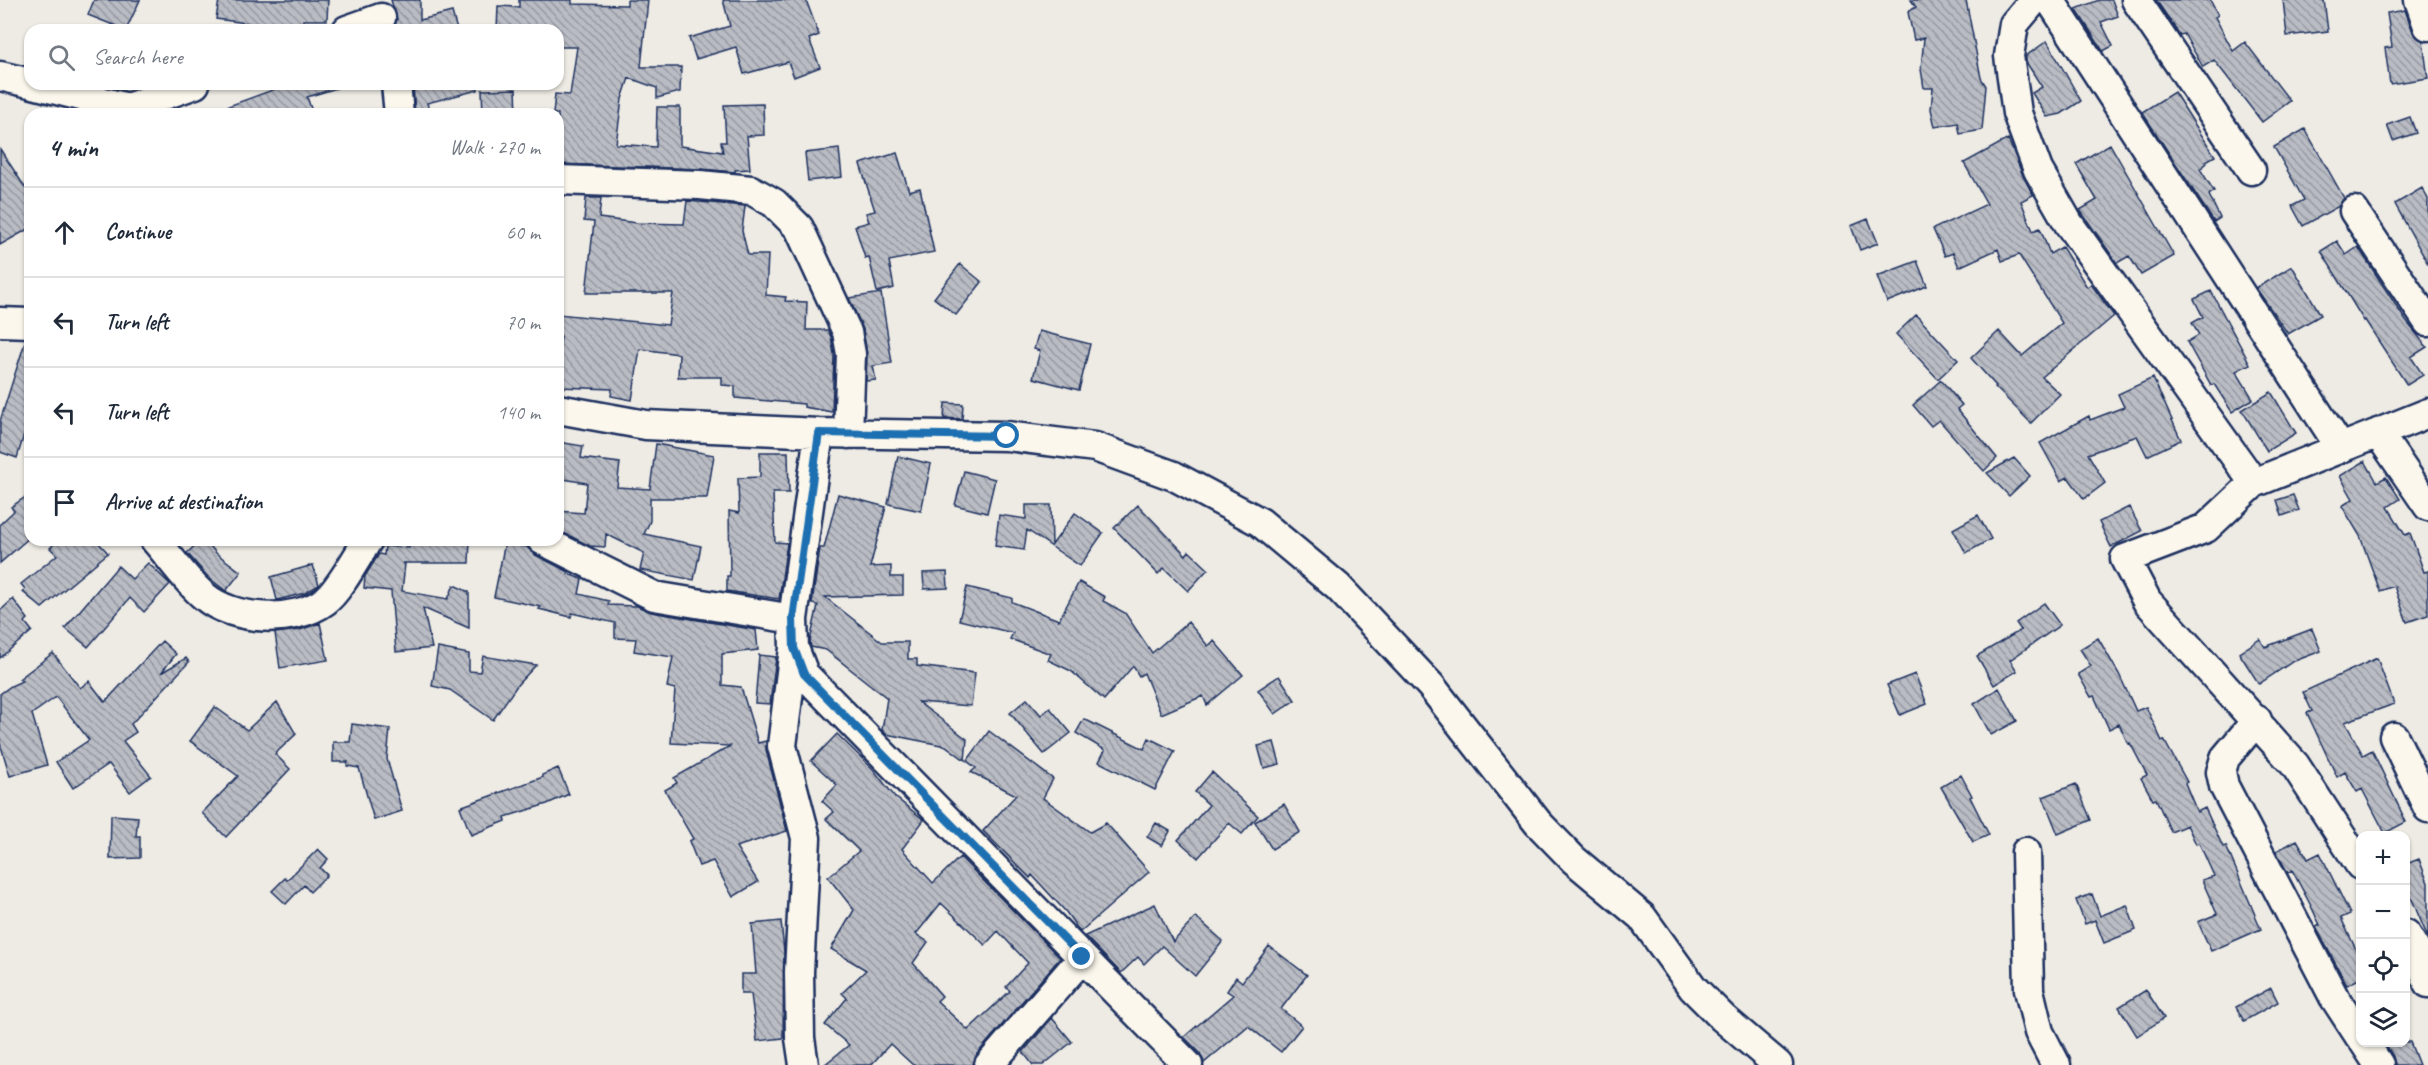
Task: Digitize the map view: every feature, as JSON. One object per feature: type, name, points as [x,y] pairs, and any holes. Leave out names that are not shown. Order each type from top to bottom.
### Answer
[{"type":"street","points":[[2034,0],[2014,24],[2010,56],[2017,113],[2038,170],[2069,225],[2254,483]]},
{"type":"street","points":[[2050,0],[2340,447]]},
{"type":"street","points":[[2136,0],[2252,170]]},
{"type":"street","points":[[2419,0],[2428,27]]},
{"type":"street","points":[[361,24],[380,16]]},
{"type":"street","points":[[0,76],[24,82]]},
{"type":"street","points":[[54,90],[119,108]]},
{"type":"street","points":[[137,108],[181,90]]},
{"type":"street","points":[[397,90],[398,108]]},
{"type":"street","points":[[564,180],[700,185],[751,190],[774,203],[799,228],[847,332],[851,354],[848,434]]},
{"type":"street","points":[[2354,212],[2428,322]]},
{"type":"street","points":[[0,322],[24,323]]},
{"type":"street","points":[[564,410],[646,425],[848,434],[1007,436],[1095,447],[1174,476],[1260,522],[1338,587],[1431,686],[1538,823],[1574,860],[1642,917],[1693,988],[1723,1018],[1778,1065]]},
{"type":"street","points":[[2356,857],[2295,765],[2257,720],[2147,601],[2125,559],[2206,528],[2254,483],[2428,413]]},
{"type":"street","points":[[804,1065],[800,1038],[799,972],[806,838],[782,746],[794,648],[793,619],[819,433]]},
{"type":"street","points":[[2378,433],[2428,506]]},
{"type":"street","points":[[160,546],[203,596],[224,610],[275,618],[308,611],[327,599],[364,546]]},
{"type":"street","points":[[554,546],[654,596],[793,619]]},
{"type":"street","points":[[794,648],[804,674],[1188,1065]]},
{"type":"street","points":[[2257,720],[2225,758],[2221,771],[2224,786],[2334,997],[2356,1030]]},
{"type":"street","points":[[2394,737],[2428,808]]},
{"type":"street","points":[[2026,852],[2029,990],[2039,1032],[2056,1065]]},
{"type":"street","points":[[2409,939],[2420,957],[2428,983]]},
{"type":"street","points":[[989,1065],[1082,957]]},
{"type":"street","points":[[2367,1047],[2379,1065]]},
{"type":"building","points":[[94,0],[140,0],[129,24],[111,24],[88,15]]},
{"type":"building","points":[[219,0],[328,0],[327,20],[303,20],[303,24],[254,24],[216,19]]},
{"type":"building","points":[[391,0],[420,0],[420,20],[452,12],[455,24],[395,24],[397,20]]},
{"type":"building","points":[[519,0],[572,0],[572,4],[627,5],[627,0],[648,0],[641,67],[681,67],[680,92],[657,98],[657,88],[629,78],[622,99],[616,144],[656,147],[657,107],[680,107],[680,146],[723,152],[721,142],[726,142],[724,105],[763,104],[764,135],[747,136],[750,169],[735,170],[735,172],[564,164],[564,108],[554,108],[555,94],[570,95],[577,47],[564,47],[564,24],[497,24],[498,6],[519,7]]},
{"type":"building","points":[[723,0],[806,0],[819,35],[809,39],[820,67],[794,77],[788,62],[744,74],[736,47],[696,59],[689,38],[730,26]]},
{"type":"building","points":[[1911,0],[1966,0],[1981,78],[1986,86],[1982,130],[1960,134],[1958,123],[1935,127],[1931,109],[1933,88],[1924,88],[1921,69],[1924,38],[1914,40],[1908,12],[1916,7]]},
{"type":"building","points":[[2099,0],[2112,0],[2118,16],[2101,22],[2113,46],[2103,51],[2076,9]]},
{"type":"building","points":[[2156,0],[2210,0],[2218,15],[2215,17],[2233,51],[2245,42],[2290,101],[2262,122],[2214,60],[2203,67],[2184,34],[2180,35]]},
{"type":"building","points":[[2283,0],[2324,0],[2328,31],[2287,36]]},
{"type":"building","points":[[2405,10],[2413,32],[2423,41],[2428,78],[2390,84],[2385,48],[2392,47],[2387,13]]},
{"type":"building","points":[[2047,41],[2081,101],[2061,114],[2047,117],[2032,93],[2042,87],[2026,62],[2026,56]]},
{"type":"building","points":[[272,90],[330,90],[307,97],[311,108],[223,108]]},
{"type":"building","points":[[413,90],[478,90],[427,103],[428,108],[415,108]]},
{"type":"building","points":[[482,90],[516,90],[517,108],[483,108]]},
{"type":"building","points":[[2174,92],[2215,156],[2206,161],[2207,163],[2200,169],[2214,191],[2209,195],[2220,218],[2214,222],[2142,112]]},
{"type":"building","points":[[2410,117],[2416,133],[2393,141],[2387,125]]},
{"type":"building","points":[[2305,129],[2344,198],[2339,206],[2303,226],[2292,206],[2304,200],[2274,147]]},
{"type":"building","points":[[2008,139],[2033,195],[2021,201],[2033,231],[2040,228],[2050,254],[2062,247],[2087,287],[2091,284],[2114,316],[2042,377],[2060,394],[2031,423],[1995,387],[1971,358],[1999,331],[2022,356],[2062,323],[2019,255],[2002,261],[1998,249],[1959,267],[1953,253],[1945,256],[1933,229],[1987,204],[1964,163]]},
{"type":"building","points":[[2110,144],[2174,256],[2141,275],[2129,256],[2117,263],[2080,210],[2097,200],[2076,164]]},
{"type":"building","points":[[0,149],[24,186],[24,231],[0,245]]},
{"type":"building","points":[[839,149],[842,177],[808,181],[805,153]]},
{"type":"building","points":[[897,153],[909,191],[920,188],[934,252],[889,261],[894,288],[877,292],[869,257],[865,258],[855,226],[869,222],[866,213],[875,211],[860,164]]},
{"type":"building","points":[[2422,188],[2428,199],[2428,264],[2395,204]]},
{"type":"building","points":[[586,198],[601,198],[599,218],[637,223],[684,224],[687,201],[745,206],[742,231],[748,255],[768,255],[766,295],[786,297],[785,301],[807,302],[806,330],[828,330],[831,337],[834,355],[832,412],[804,407],[804,404],[735,398],[735,386],[722,385],[722,377],[678,377],[679,354],[640,349],[632,400],[611,396],[612,389],[564,387],[564,315],[668,325],[673,293],[586,293],[594,222],[584,221]]},
{"type":"building","points":[[1868,219],[1878,243],[1860,250],[1851,226]]},
{"type":"building","points":[[2337,241],[2346,255],[2358,247],[2406,321],[2427,347],[2411,357],[2423,375],[2407,385],[2321,251]]},
{"type":"building","points":[[1917,261],[1927,286],[1887,302],[1877,276]]},
{"type":"building","points":[[960,264],[982,282],[956,315],[934,298]]},
{"type":"building","points":[[2292,266],[2321,315],[2288,334],[2256,288]]},
{"type":"building","points":[[2211,291],[2250,364],[2236,371],[2253,399],[2232,412],[2214,384],[2211,385],[2187,342],[2199,335],[2192,323],[2203,317],[2194,299]]},
{"type":"building","points":[[881,293],[892,363],[873,366],[876,380],[866,381],[867,355],[863,329],[849,298]]},
{"type":"building","points":[[1916,315],[1958,360],[1938,379],[1896,334]]},
{"type":"building","points":[[1039,331],[1090,344],[1079,390],[1033,378],[1040,351],[1034,349]]},
{"type":"building","points":[[24,345],[24,435],[17,458],[0,452],[0,421]]},
{"type":"building","points":[[2153,378],[2181,440],[2147,456],[2137,436],[2088,454],[2105,483],[2084,499],[2068,477],[2061,481],[2040,443],[2089,416],[2090,420],[2124,407],[2118,394]]},
{"type":"building","points":[[1941,380],[1962,405],[1957,409],[1997,458],[1984,471],[1939,420],[1931,426],[1913,405]]},
{"type":"building","points":[[2271,392],[2296,433],[2267,451],[2242,410]]},
{"type":"building","points":[[945,403],[963,404],[962,419],[944,418]]},
{"type":"building","points":[[564,443],[583,446],[581,458],[620,463],[617,487],[650,489],[656,444],[714,455],[707,498],[650,498],[650,521],[644,534],[701,546],[694,580],[640,570],[644,553],[606,534],[605,547],[590,546],[564,533],[564,511],[584,513],[587,483],[564,479]]},
{"type":"building","points":[[760,452],[788,452],[789,493],[773,493],[775,542],[787,543],[779,599],[727,591],[727,576],[730,576],[729,511],[739,513],[738,478],[760,477]]},
{"type":"building","points":[[898,456],[931,464],[921,511],[888,504]]},
{"type":"building","points":[[2014,458],[2030,476],[2009,496],[1987,473]]},
{"type":"building","points":[[2365,461],[2377,482],[2386,477],[2400,499],[2388,507],[2405,535],[2410,533],[2424,572],[2428,571],[2428,615],[2407,622],[2394,586],[2380,591],[2360,536],[2342,506],[2353,499],[2340,476]]},
{"type":"building","points":[[964,471],[995,479],[987,513],[955,505]]},
{"type":"building","points":[[838,494],[886,507],[870,567],[891,566],[891,577],[903,577],[903,595],[825,597],[882,642],[908,642],[908,659],[917,659],[917,666],[975,673],[971,706],[918,702],[967,739],[965,760],[946,746],[886,734],[882,730],[887,698],[826,650],[811,647],[810,641],[818,605],[812,604],[820,548],[824,548]]},
{"type":"building","points":[[2293,495],[2299,510],[2282,516],[2277,500]]},
{"type":"building","points":[[24,498],[24,542],[0,563],[0,524],[14,511],[11,507]]},
{"type":"building","points":[[1026,505],[1051,505],[1052,545],[1075,513],[1103,533],[1080,566],[1027,530],[1024,550],[995,546],[999,515],[1026,519]]},
{"type":"building","points":[[1138,505],[1186,555],[1189,551],[1208,569],[1188,591],[1164,568],[1158,574],[1114,528]]},
{"type":"building","points":[[2129,507],[2142,531],[2111,547],[2099,522]]},
{"type":"building","points":[[1978,515],[1991,539],[1966,553],[1953,529]]},
{"type":"building","points":[[52,546],[102,546],[108,553],[42,608],[23,592],[25,589],[21,584],[57,555],[50,548]]},
{"type":"building","points":[[195,546],[210,546],[241,572],[226,591],[209,578],[187,553]]},
{"type":"building","points":[[385,546],[409,548],[409,546],[470,546],[469,563],[402,563],[405,564],[402,591],[448,599],[454,585],[469,592],[469,628],[423,608],[432,648],[396,652],[391,591],[364,588],[365,576],[379,554],[384,555]]},
{"type":"building","points":[[504,546],[523,546],[569,572],[568,574],[582,579],[579,594],[609,601],[608,605],[637,606],[651,612],[756,630],[758,650],[722,654],[722,685],[741,687],[758,743],[766,741],[766,750],[787,831],[736,847],[758,882],[733,897],[713,861],[699,866],[689,841],[693,839],[665,790],[677,783],[674,778],[730,746],[671,743],[675,689],[667,687],[673,657],[634,651],[636,639],[615,638],[615,623],[572,613],[571,617],[539,609],[541,607],[494,597]]},
{"type":"building","points":[[148,563],[170,584],[144,612],[130,598],[88,647],[65,628],[118,566],[132,579]]},
{"type":"building","points":[[313,565],[319,585],[305,593],[277,600],[271,577]]},
{"type":"building","points":[[947,572],[948,588],[924,589],[923,573]]},
{"type":"building","points":[[1079,582],[1105,597],[1103,601],[1125,613],[1152,653],[1188,622],[1208,646],[1214,641],[1243,675],[1207,705],[1203,696],[1161,714],[1144,673],[1139,676],[1133,666],[1104,700],[1071,671],[1048,660],[1051,654],[1010,639],[1013,633],[959,620],[967,587],[1012,598],[1012,602],[1059,620]]},
{"type":"building","points":[[13,599],[28,619],[25,622],[32,631],[0,658],[0,611]]},
{"type":"building","points":[[2044,603],[2060,625],[2010,660],[2017,671],[1994,685],[1977,656],[2021,630],[2016,623]]},
{"type":"building","points":[[320,623],[328,660],[280,668],[275,633],[300,630]]},
{"type":"building","points":[[2312,629],[2321,651],[2292,662],[2259,684],[2239,653],[2260,639],[2265,647]]},
{"type":"building","points":[[2098,638],[2119,674],[2136,711],[2146,707],[2162,741],[2164,740],[2187,782],[2185,783],[2197,812],[2205,808],[2223,847],[2226,846],[2261,929],[2211,951],[2198,922],[2217,914],[2202,880],[2214,876],[2199,843],[2196,844],[2187,825],[2171,832],[2156,799],[2153,800],[2141,778],[2147,775],[2119,724],[2109,729],[2094,696],[2091,697],[2078,674],[2091,666],[2080,649]]},
{"type":"building","points":[[162,641],[176,654],[161,673],[186,658],[189,662],[131,724],[136,732],[123,741],[151,776],[130,792],[109,764],[73,788],[56,762],[89,740],[56,697],[32,714],[47,765],[10,776],[0,743],[0,694],[22,681],[19,679],[53,653],[80,688],[89,681],[105,702]]},
{"type":"building","points":[[438,648],[469,654],[469,671],[480,672],[483,656],[536,665],[518,684],[493,720],[450,690],[432,686]]},
{"type":"building","points":[[759,655],[776,657],[770,704],[755,703]]},
{"type":"building","points":[[2377,658],[2394,704],[2345,722],[2363,755],[2372,750],[2406,822],[2389,831],[2384,831],[2362,789],[2357,792],[2345,772],[2337,777],[2307,713],[2312,711],[2303,692]]},
{"type":"building","points":[[1915,674],[1927,704],[1900,715],[1887,685]]},
{"type":"building","points":[[1279,676],[1295,700],[1275,714],[1258,690]]},
{"type":"building","points":[[1999,688],[2017,721],[1991,735],[1974,704]]},
{"type":"building","points":[[1027,699],[1041,715],[1050,708],[1071,733],[1044,754],[1010,713]]},
{"type":"building","points":[[277,702],[296,734],[275,754],[290,769],[226,837],[202,813],[238,776],[190,741],[215,707],[247,730]]},
{"type":"building","points":[[1084,719],[1144,749],[1149,738],[1175,751],[1155,790],[1099,762],[1105,750],[1076,733]]},
{"type":"building","points":[[352,724],[390,729],[387,759],[402,811],[374,820],[359,768],[347,766],[348,762],[333,762],[333,742],[350,742]]},
{"type":"building","points":[[989,731],[1053,779],[1043,798],[1090,832],[1106,823],[1149,872],[1080,932],[1066,912],[1032,875],[1030,878],[983,831],[1016,795],[971,772],[976,768],[967,761]]},
{"type":"building","points":[[837,734],[873,769],[895,797],[924,820],[902,849],[933,883],[960,857],[1060,958],[977,1054],[973,1065],[913,1065],[890,1044],[871,1065],[824,1065],[849,1045],[825,1025],[847,998],[842,993],[866,970],[831,949],[854,910],[828,877],[859,851],[826,819],[834,812],[822,801],[837,785],[811,761]],"holes":[[[941,903],[985,945],[998,931],[1028,963],[1006,987],[1010,991],[968,1030],[937,1001],[942,996],[913,963],[928,942],[916,934]]]},
{"type":"building","points":[[1274,742],[1280,764],[1264,768],[1258,746]]},
{"type":"building","points":[[558,768],[569,794],[547,804],[505,817],[506,821],[471,835],[460,807],[543,777],[542,775]]},
{"type":"building","points":[[1212,772],[1258,816],[1242,834],[1229,823],[1198,858],[1178,840],[1209,805],[1195,792]]},
{"type":"building","points":[[1961,775],[1989,835],[1973,842],[1941,787]]},
{"type":"building","points":[[2076,784],[2091,820],[2058,834],[2043,797]]},
{"type":"building","points":[[1284,804],[1300,832],[1272,849],[1255,822]]},
{"type":"building","points":[[111,815],[138,817],[136,836],[140,836],[140,858],[110,859]]},
{"type":"building","points":[[1156,823],[1170,831],[1162,846],[1147,837]]},
{"type":"building","points":[[2297,840],[2308,859],[2320,853],[2350,914],[2341,918],[2356,950],[2356,980],[2347,985],[2316,927],[2320,925],[2292,870],[2288,873],[2276,851]]},
{"type":"building","points":[[318,849],[328,859],[320,868],[327,875],[310,892],[304,885],[286,904],[272,891],[285,878],[287,880]]},
{"type":"building","points":[[2419,859],[2428,883],[2428,938],[2410,895],[2410,862]]},
{"type":"building","points":[[2092,894],[2100,916],[2127,905],[2136,930],[2104,943],[2095,920],[2085,924],[2076,900]]},
{"type":"building","points":[[1155,904],[1173,942],[1196,917],[1223,941],[1195,976],[1162,946],[1144,964],[1138,957],[1121,973],[1085,936]]},
{"type":"building","points":[[781,921],[784,952],[783,1038],[757,1041],[751,994],[741,994],[741,974],[756,974],[752,924]]},
{"type":"building","points":[[1269,946],[1307,975],[1281,1009],[1302,1026],[1281,1052],[1248,1026],[1204,1063],[1200,1053],[1184,1037],[1233,995],[1227,991],[1236,977],[1242,982]]},
{"type":"building","points":[[2271,988],[2278,1002],[2244,1021],[2236,1007]]},
{"type":"building","points":[[2146,990],[2164,1018],[2137,1036],[2119,1007]]},
{"type":"building","points":[[1052,1018],[1072,1042],[1043,1065],[1033,1065],[1023,1052]]},
{"type":"building","points":[[2410,1042],[2419,1065],[2395,1065],[2387,1047],[2410,1047]]},
{"type":"route","points":[[1007,436],[819,433],[793,619],[794,648],[804,674],[1082,957]]}]
